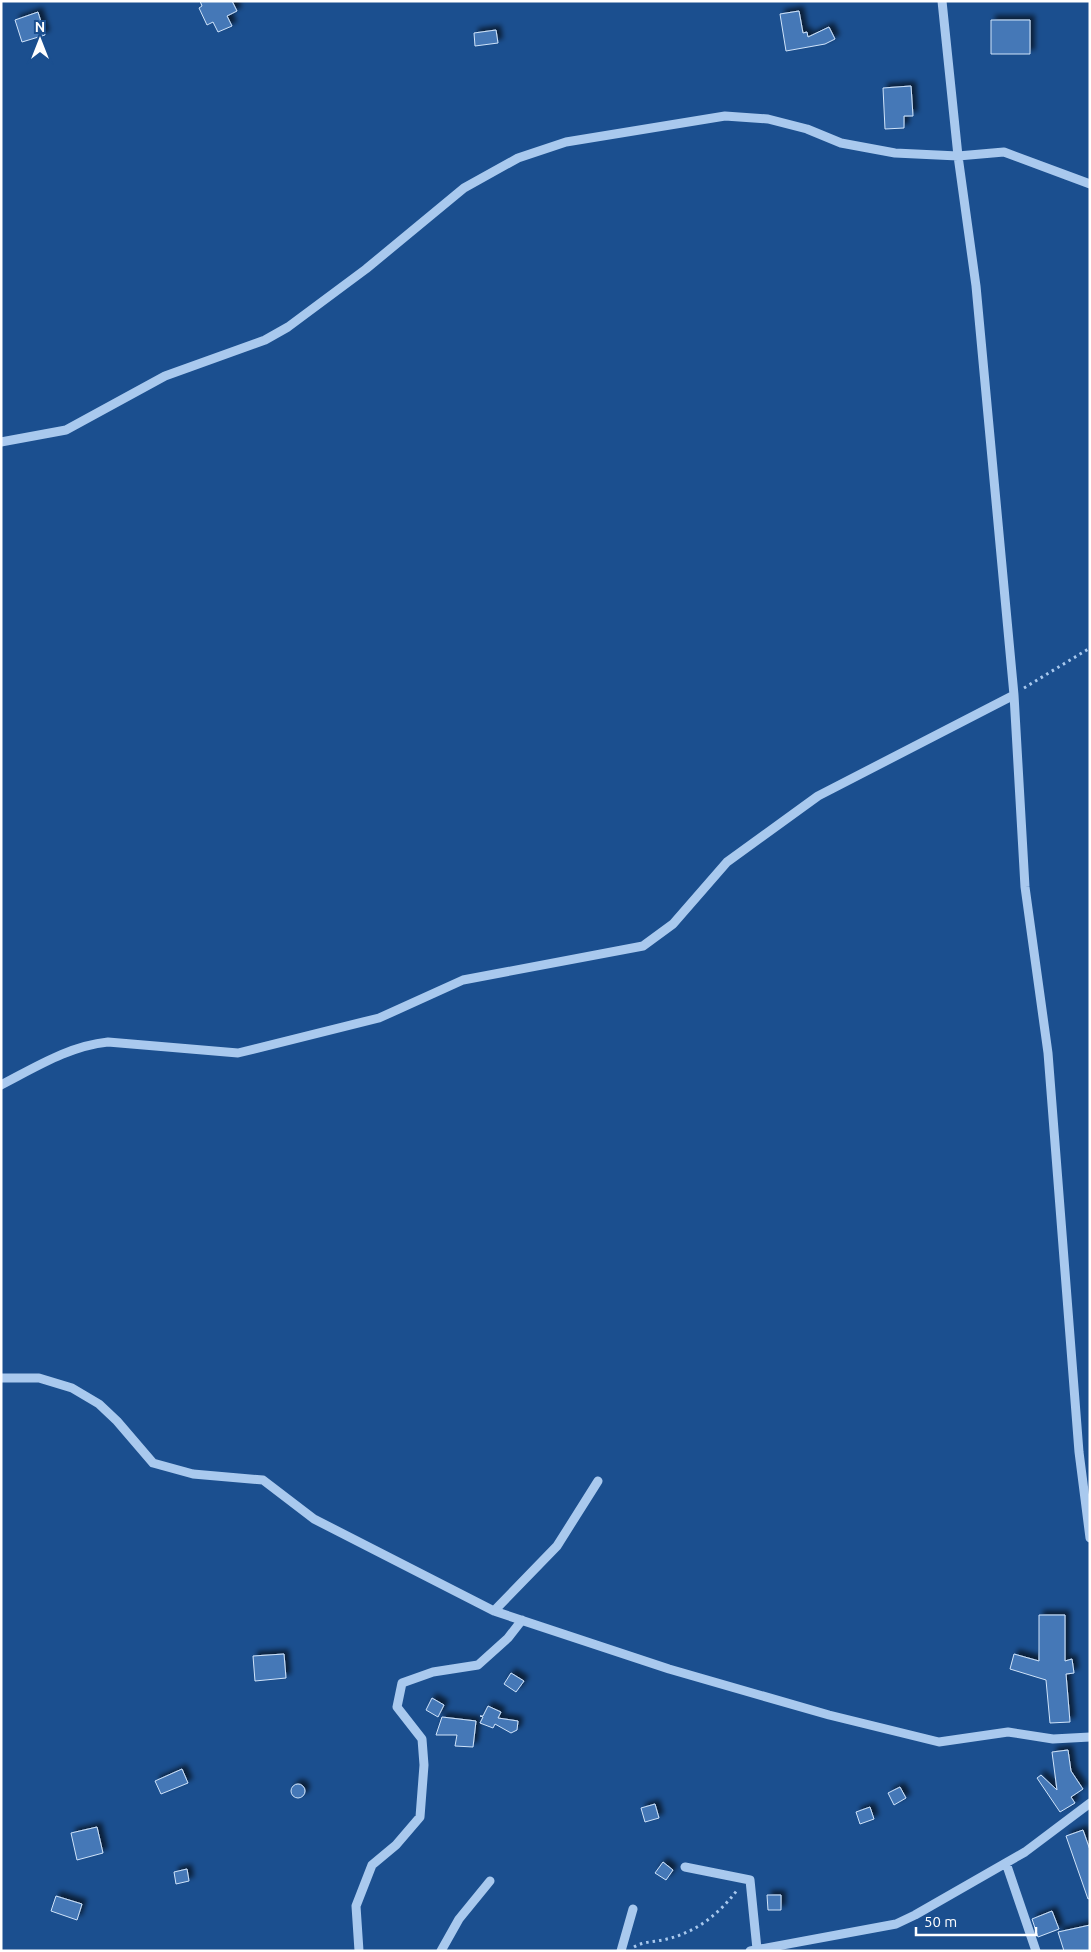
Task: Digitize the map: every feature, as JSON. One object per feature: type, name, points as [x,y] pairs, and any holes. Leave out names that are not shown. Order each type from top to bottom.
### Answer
[{"type":"street","points":[[942,1],[958,156],[976,286],[1014,695],[1025,886],[1048,1053],[1079,1452],[1090,1538]]},
{"type":"street","points":[[1,442],[66,430],[164,376],[266,340],[288,327],[366,269],[464,188],[518,158],[566,142],[725,116],[768,119],[807,129],[841,143],[895,153],[958,156],[1004,152],[1090,184]]},
{"type":"street","points":[[1,1085],[66,1052],[87,1044],[108,1042],[238,1053],[379,1018],[463,980],[644,946],[673,924],[727,862],[810,801],[1014,695]]},
{"type":"street","points":[[1,1378],[39,1378],[72,1388],[90,1398],[111,1415],[153,1463],[193,1474],[263,1480],[314,1519],[494,1611],[669,1669],[925,1740],[939,1742],[1008,1732],[1053,1739],[1090,1737]]},
{"type":"street","points":[[494,1611],[557,1546],[598,1481]]},
{"type":"street","points":[[359,1951],[356,1906],[372,1865],[396,1846],[420,1817],[424,1765],[422,1739],[397,1707],[402,1683],[433,1672],[478,1665],[508,1638],[522,1620]]},
{"type":"street","points":[[685,1867],[750,1880],[753,1950],[896,1924],[1025,1852],[1090,1803]]},
{"type":"street","points":[[1006,1863],[1036,1951]]},
{"type":"street","points":[[442,1951],[459,1919],[490,1881]]},
{"type":"street","points":[[621,1951],[633,1909]]},
{"type":"path","points":[[1014,695],[1090,648]]},
{"type":"path","points":[[627,1951],[640,1943],[669,1939],[708,1922],[727,1903],[738,1888],[750,1880]]},
{"type":"building","points":[[200,1],[232,1],[237,11],[227,16],[232,26],[218,32],[213,22],[207,25],[199,8],[202,6]]},
{"type":"building","points":[[799,11],[803,33],[807,32],[808,37],[829,27],[835,39],[825,44],[786,51],[780,14]]},
{"type":"building","points":[[38,12],[45,35],[22,42],[15,20]]},
{"type":"building","points":[[991,20],[1030,20],[1030,54],[991,54]]},
{"type":"building","points":[[496,30],[498,43],[475,46],[474,33]]},
{"type":"building","points":[[911,86],[913,116],[904,116],[904,128],[885,129],[883,88]]},
{"type":"building","points":[[1039,1615],[1065,1615],[1065,1661],[1072,1659],[1074,1673],[1066,1674],[1070,1722],[1050,1723],[1046,1680],[1010,1669],[1014,1654],[1039,1661]]},
{"type":"building","points":[[284,1654],[286,1678],[255,1681],[253,1656]]},
{"type":"building","points":[[511,1673],[524,1681],[516,1692],[504,1684]]},
{"type":"building","points":[[432,1698],[444,1705],[438,1717],[426,1710]]},
{"type":"building","points":[[488,1706],[501,1712],[498,1718],[518,1721],[517,1730],[511,1733],[495,1724],[493,1728],[480,1723],[483,1717],[480,1716],[483,1716]]},
{"type":"building","points":[[442,1717],[476,1721],[473,1747],[455,1746],[457,1735],[436,1735]]},
{"type":"building","points":[[1068,1750],[1071,1771],[1083,1789],[1071,1797],[1075,1803],[1060,1812],[1037,1778],[1041,1775],[1057,1790],[1052,1752]]},
{"type":"building","points":[[182,1769],[188,1783],[161,1794],[155,1781]]},
{"type":"building","points":[[295,1784],[301,1784],[305,1791],[301,1798],[295,1798],[291,1794],[291,1788]]},
{"type":"building","points":[[900,1787],[906,1798],[894,1805],[888,1793]]},
{"type":"building","points":[[655,1804],[659,1818],[645,1822],[641,1808]]},
{"type":"building","points":[[870,1807],[874,1819],[860,1824],[856,1812]]},
{"type":"building","points":[[97,1827],[103,1853],[77,1860],[71,1833]]},
{"type":"building","points":[[1083,1830],[1090,1850],[1090,1898],[1088,1899],[1066,1836]]},
{"type":"building","points":[[663,1862],[673,1870],[666,1880],[655,1873]]},
{"type":"building","points":[[187,1869],[189,1881],[176,1884],[174,1872]]},
{"type":"building","points":[[767,1895],[781,1895],[781,1910],[768,1910]]},
{"type":"building","points":[[56,1896],[82,1904],[77,1920],[51,1911]]},
{"type":"building","points":[[1052,1911],[1059,1929],[1038,1937],[1032,1919]]},
{"type":"building","points":[[1090,1925],[1090,1951],[1064,1951],[1058,1932]]}]
